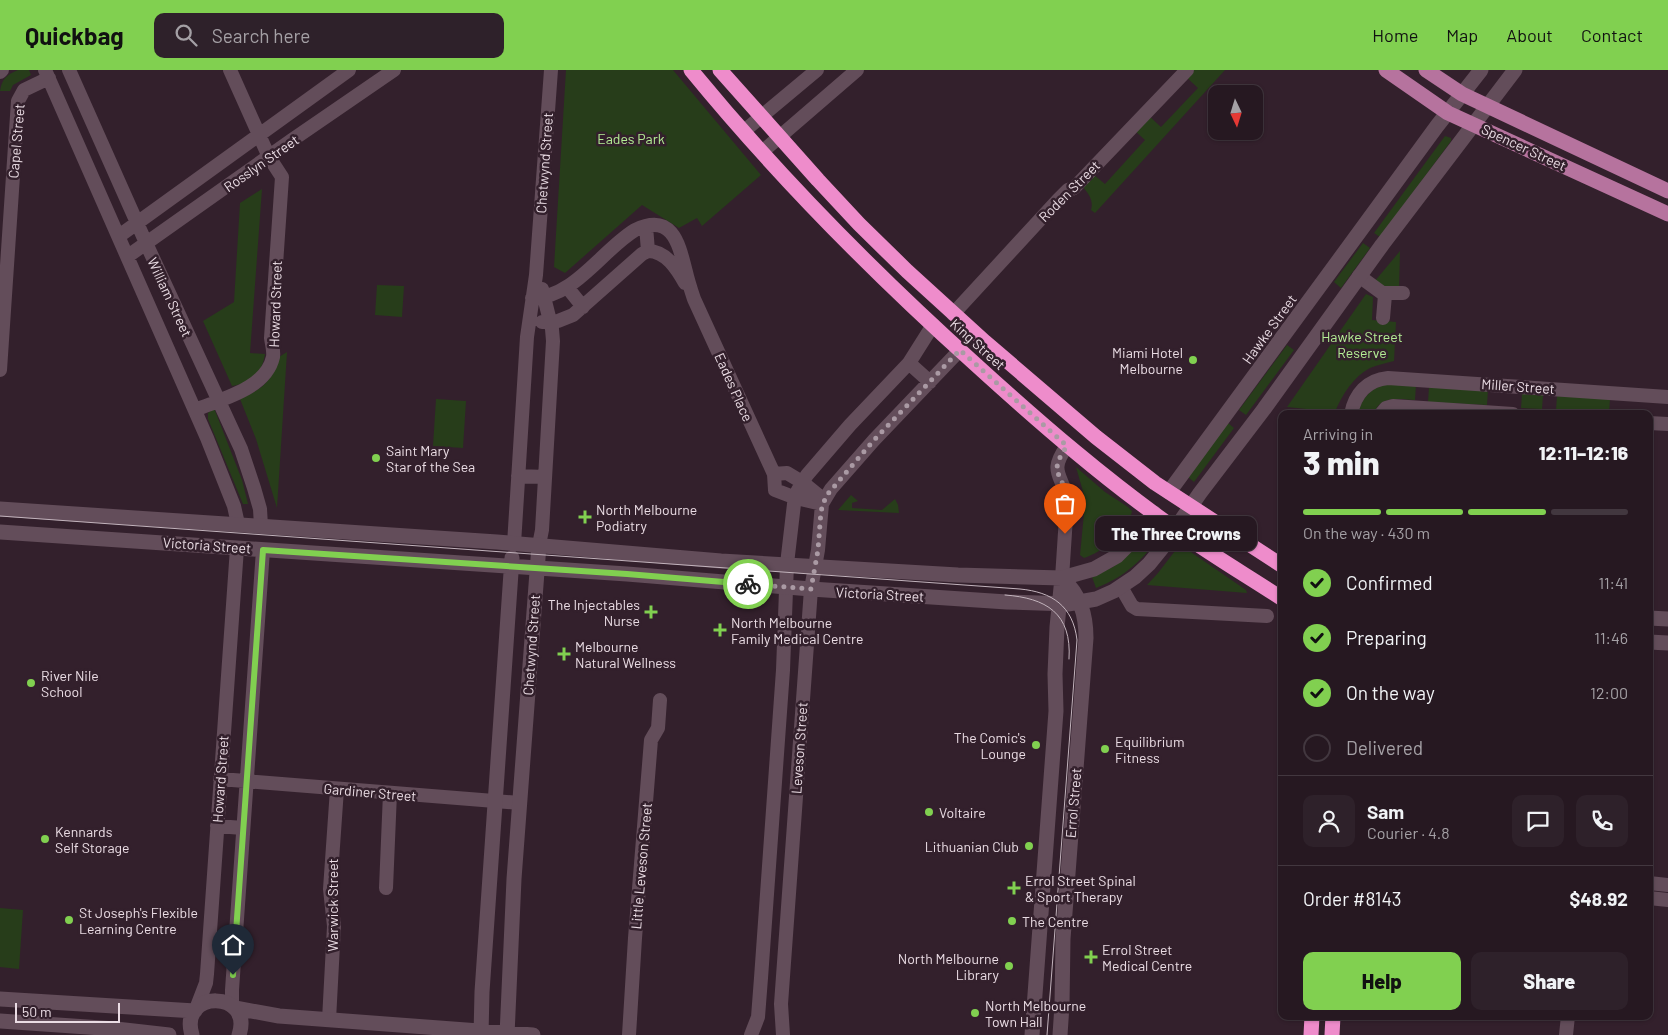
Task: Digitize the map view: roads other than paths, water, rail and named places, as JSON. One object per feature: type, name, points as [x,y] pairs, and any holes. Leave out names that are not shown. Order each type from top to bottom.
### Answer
[{"type":"highway","name":"King Street","points":[[691,70],[762,152],[846,242],[960,350],[1067,446],[1176,529],[1278,596]]},
{"type":"highway","name":"King Street","points":[[720,70],[859,224],[953,314],[1082,425],[1169,492],[1278,563]]},
{"type":"highway","points":[[953,314],[960,350]]},
{"type":"highway","name":"Hawke Street","points":[[1154,512],[1169,492]]},
{"type":"highway","points":[[1311,1035],[1312,1020]]},
{"type":"highway","points":[[1332,1035],[1333,1020]]},
{"type":"main road","name":"Spencer Street","points":[[1386,70],[1448,113],[1668,214]]},
{"type":"main road","name":"Spencer Street","points":[[1426,70],[1462,94],[1668,191]]},
{"type":"main road","points":[[1581,174],[1591,155]]},
{"type":"street","name":"William Street","points":[[69,70],[248,467],[260,509],[261,526]]},
{"type":"street","name":"Howard Street","points":[[195,410],[259,381],[266,372],[274,352],[271,338],[282,179],[281,174],[269,157],[230,70]]},
{"type":"street","name":"Rosslyn Street","points":[[119,236],[349,70]]},
{"type":"street","name":"Rosslyn Street","points":[[128,256],[394,70]]},
{"type":"street","name":"Chetwynd Street","points":[[481,1033],[482,992],[511,566],[529,322],[538,298],[537,256],[551,70]]},
{"type":"street","points":[[744,131],[816,70]]},
{"type":"street","points":[[762,152],[857,70]]},
{"type":"street","name":"Roden Street","points":[[953,314],[1058,200],[1068,190],[1074,188],[1187,70]]},
{"type":"street","name":"Hawke Street","points":[[1169,492],[1480,70]]},
{"type":"street","points":[[1267,616],[1137,609],[1133,607],[1121,587],[1149,564],[1176,529],[1190,506],[1359,276],[1515,70]]},
{"type":"street","name":"William Street","points":[[47,74],[195,410],[234,506],[238,524]]},
{"type":"street","name":"Capel Street","points":[[0,370],[18,101],[24,90],[47,74]]},
{"type":"street","points":[[165,203],[179,222]]},
{"type":"street","points":[[529,322],[550,322],[568,317],[584,307],[642,254],[648,251],[646,226],[630,233],[558,293],[538,298]]},
{"type":"street","name":"Eades Place","points":[[646,226],[663,227],[675,236],[680,245],[694,299]]},
{"type":"street","points":[[1361,231],[1382,246]]},
{"type":"street","name":"Eades Place","points":[[648,251],[660,253],[683,278],[774,474],[775,490],[796,498],[823,502]]},
{"type":"street","points":[[1359,276],[1385,295],[1383,318]]},
{"type":"street","points":[[567,287],[584,307]]},
{"type":"street","points":[[1382,293],[1403,293]]},
{"type":"street","name":"Chetwynd Street","points":[[508,1034],[514,879],[533,611],[545,478],[553,341],[550,322],[538,298]]},
{"type":"street","points":[[786,587],[787,564],[796,498],[802,482],[850,425],[908,363],[933,325]]},
{"type":"street","points":[[811,589],[818,550],[823,502],[831,489],[874,440],[960,350]]},
{"type":"street","points":[[908,363],[930,382]]},
{"type":"street","name":"Miller Street","points":[[1352,410],[1356,397],[1369,384],[1383,378],[1668,397]]},
{"type":"street","points":[[1231,409],[1252,424]]},
{"type":"street","points":[[1653,423],[1668,424]]},
{"type":"street","name":"Errol Street","points":[[1032,1035],[1056,711],[1055,674],[1067,502],[1056,467],[1059,457],[1067,446]]},
{"type":"street","points":[[774,474],[787,472],[802,482],[823,502]]},
{"type":"street","points":[[518,476],[545,478]]},
{"type":"street","name":"Victoria Street","points":[[0,509],[539,545],[721,561],[958,575],[1062,578]]},
{"type":"street","name":"Hawke Street","points":[[1062,578],[1094,569],[1117,556],[1132,541],[1154,512]]},
{"type":"street","points":[[237,548],[238,524]]},
{"type":"street","points":[[261,526],[263,550]]},
{"type":"street","name":"Victoria Street","points":[[0,532],[627,574],[811,589],[1059,604],[1081,603],[1101,597],[1121,587]]},
{"type":"street","name":"Howard Street","points":[[196,1010],[206,983],[207,974],[237,548]]},
{"type":"street","name":"Howard Street","points":[[233,1007],[232,990],[263,550]]},
{"type":"street","name":"Errol Street","points":[[1060,1035],[1062,939],[1086,638],[1085,617],[1081,603],[1062,578]]},
{"type":"street","name":"Leveson Street","points":[[751,1035],[758,1017],[783,670],[786,587]]},
{"type":"street","name":"Leveson Street","points":[[783,1035],[781,1004],[787,907],[811,589]]},
{"type":"street","points":[[509,609],[533,611]]},
{"type":"street","points":[[1653,618],[1668,619]]},
{"type":"street","points":[[1653,642],[1668,643]]},
{"type":"street","name":"Little Leveson Street","points":[[629,1035],[651,740],[658,728],[660,700]]},
{"type":"street","points":[[775,778],[797,779]]},
{"type":"street","name":"Gardiner Street","points":[[220,779],[520,803]]},
{"type":"street","name":"Warwick Street","points":[[330,1025],[334,926],[330,889],[337,789]]},
{"type":"street","points":[[386,888],[390,793]]},
{"type":"street","points":[[1050,798],[1073,800]]},
{"type":"street","points":[[217,826],[244,828]]},
{"type":"street","points":[[491,877],[514,879]]},
{"type":"street","points":[[1653,883],[1668,885]]},
{"type":"street","points":[[1653,898],[1668,900]]},
{"type":"street","points":[[766,905],[787,907]]},
{"type":"street","points":[[482,992],[509,994]]},
{"type":"street","points":[[0,999],[196,1010]]},
{"type":"street","points":[[192,1035],[190,1024],[196,1010],[203,1003],[212,1000],[225,1002],[233,1007],[270,1015],[330,1025],[533,1035]]},
{"type":"street","points":[[46,1024],[47,1002]]},
{"type":"street","points":[[116,1029],[118,1007]]},
{"type":"street","points":[[233,1007],[241,1023],[239,1035]]},
{"type":"street","points":[[1566,1035],[1568,1020]]},
{"type":"street","points":[[0,1021],[116,1029],[169,1035]]},
{"type":"tram line","points":[[0,516],[1020,589],[1042,593],[1051,597],[1066,610],[1071,618],[1077,640],[1047,1035]]},
{"type":"tram line","points":[[1005,595],[1033,600],[1044,604],[1054,611],[1061,619],[1066,630],[1069,643],[1069,659]]},
{"type":"place","name":"Miami Hotel Melbourne","points":[[1193,360]]},
{"type":"place","name":"Saint Mary Star of the Sea","points":[[376,458]]},
{"type":"place","name":"North Melbourne Podiatry","points":[[585,517]]},
{"type":"place","name":"The Three Crowns","points":[[1065,534]]},
{"type":"place","name":"The Injectables Nurse","points":[[651,612]]},
{"type":"place","name":"North Melbourne Family Medical Centre","points":[[720,630]]},
{"type":"place","name":"Melbourne Natural Wellness","points":[[564,654]]},
{"type":"place","name":"River Nile School","points":[[31,683]]},
{"type":"place","name":"The Comic's Lounge","points":[[1036,745]]},
{"type":"place","name":"Equilibrium Fitness","points":[[1105,749]]},
{"type":"place","name":"Voltaire","points":[[929,812]]},
{"type":"place","name":"Kennards Self Storage","points":[[45,839]]},
{"type":"place","name":"Lithuanian Club","points":[[1029,846]]},
{"type":"place","name":"Errol Street Spinal & Sport Therapy","points":[[1014,888]]},
{"type":"place","name":"St Joseph's Flexible Learning Centre","points":[[69,920]]},
{"type":"place","name":"The Centre","points":[[1012,921]]},
{"type":"place","name":"Errol Street Medical Centre","points":[[1091,957]]},
{"type":"place","name":"North Melbourne Library","points":[[1009,966]]},
{"type":"place","name":"North Melbourne Town Hall","points":[[975,1013]]},
{"type":"park label","name":"Eades Park","points":[[631,138]]},
{"type":"park label","name":"Hawke Street Reserve","points":[[1362,344]]}]
